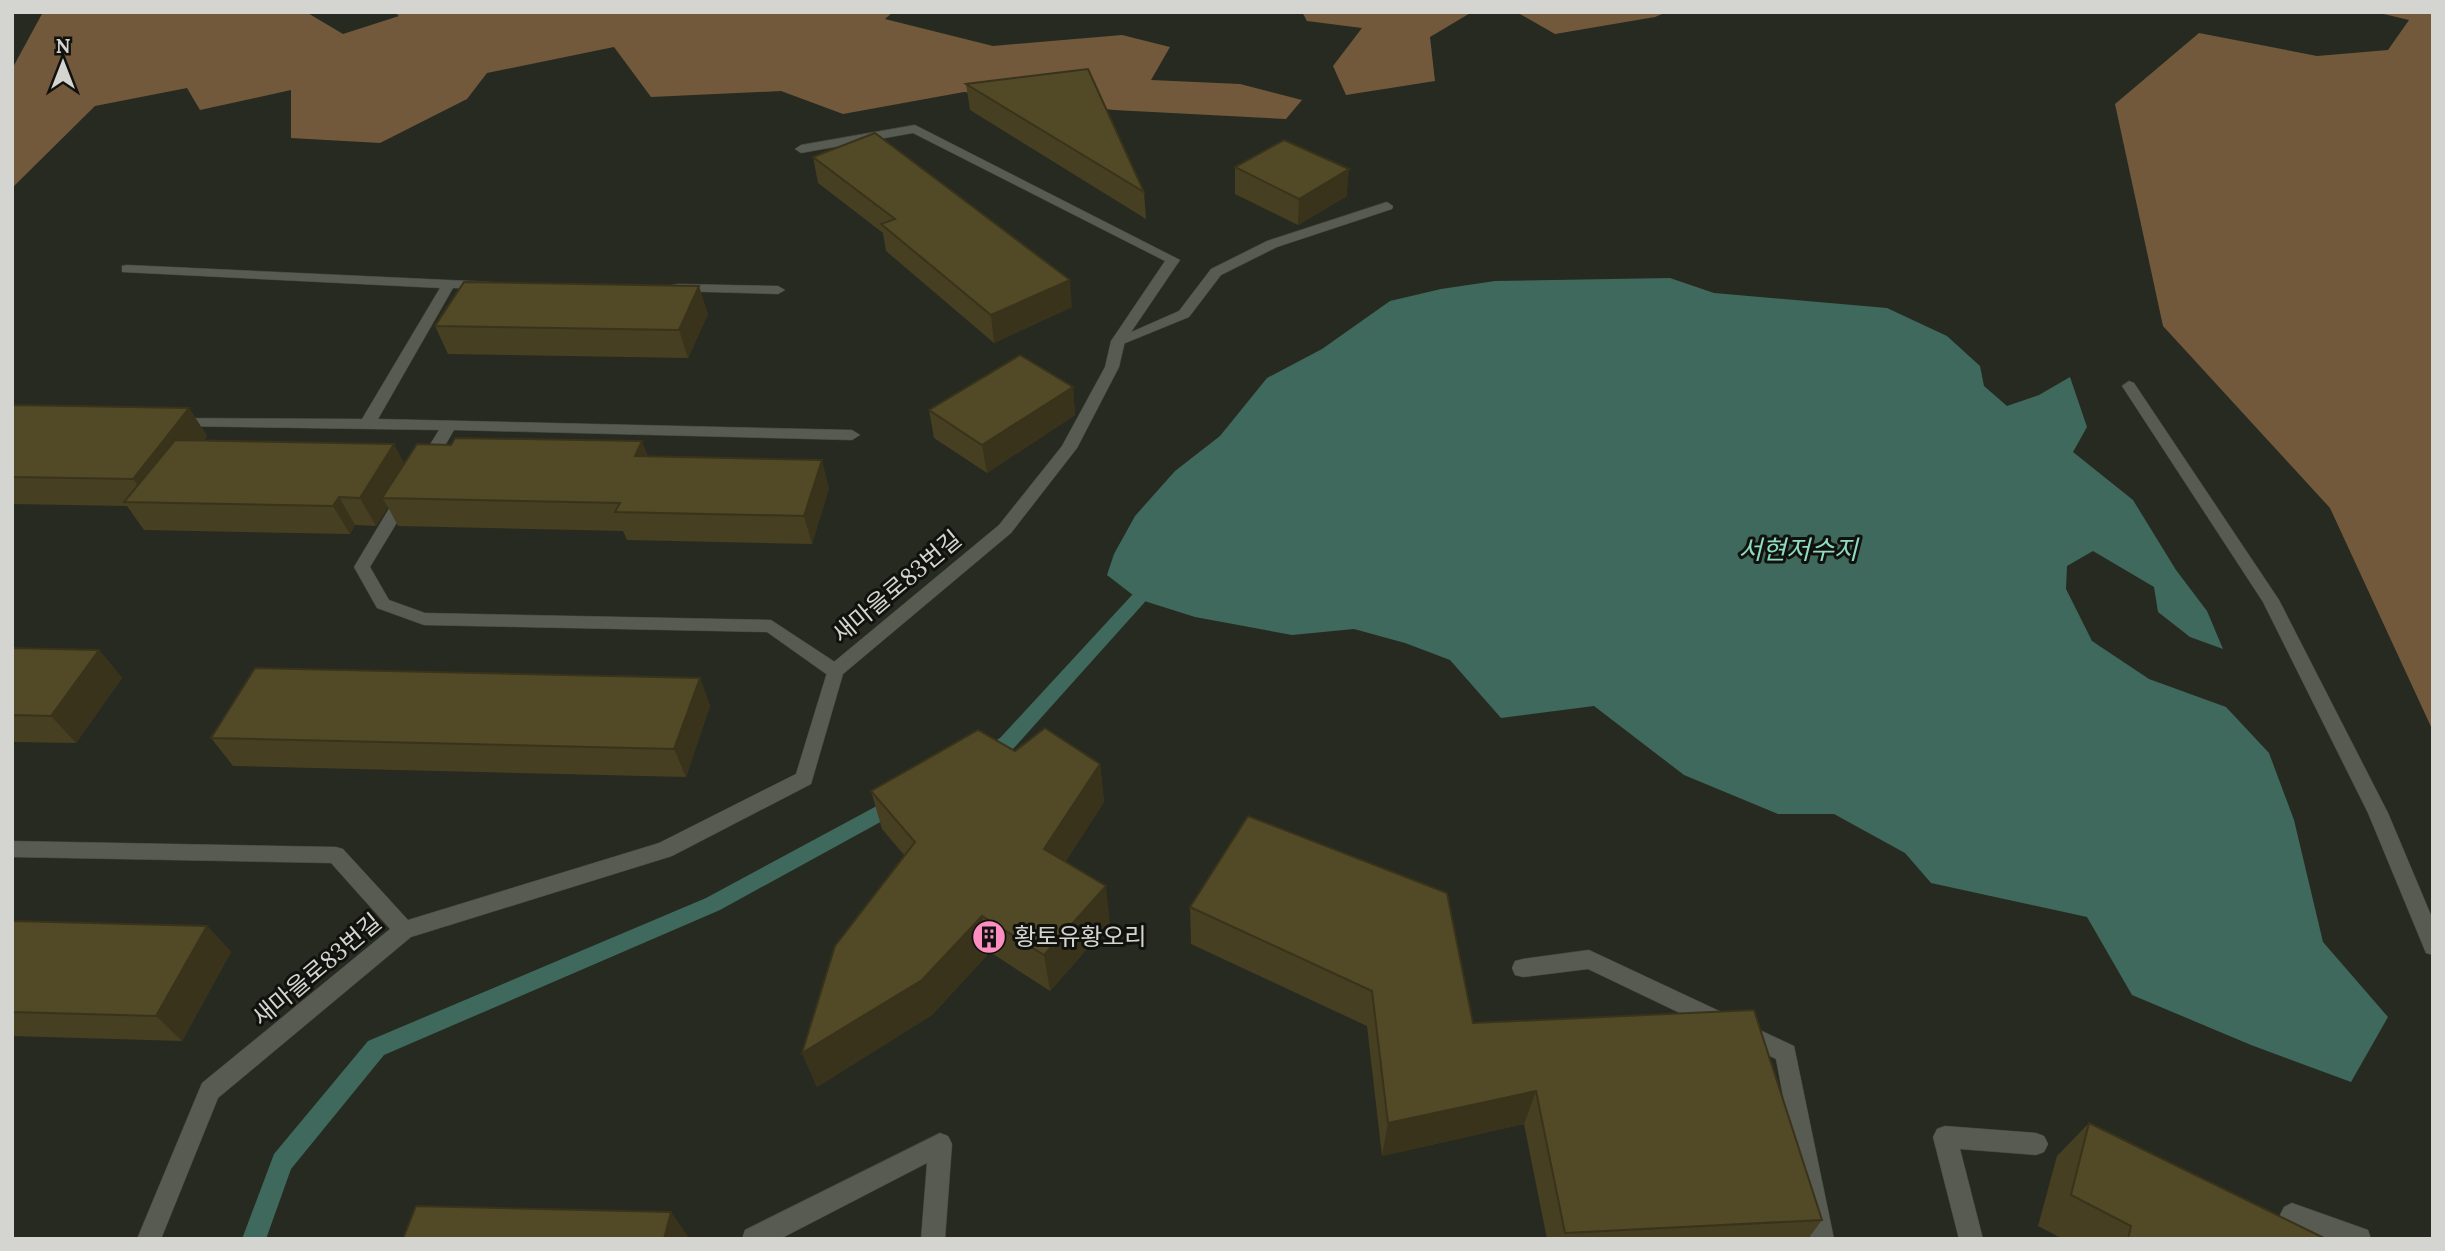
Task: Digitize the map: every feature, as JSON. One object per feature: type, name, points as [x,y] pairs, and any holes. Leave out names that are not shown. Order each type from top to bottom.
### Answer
[{"type":"street","name":"새마을로83번길","points":[[149,1239],[209,1091],[404,930],[665,849],[804,779],[835,671],[1005,529],[1069,447],[1112,367],[1118,341],[1173,260],[915,129],[801,149]]},
{"type":"street","points":[[1118,341],[1184,313],[1216,272],[1272,244],[1387,206]]},
{"type":"street","points":[[127,269],[504,285]]},
{"type":"street","points":[[367,424],[449,284]]},
{"type":"street","points":[[668,288],[778,290]]},
{"type":"street","points":[[2129,386],[2270,600],[2378,813],[2433,946]]},
{"type":"street","points":[[159,421],[852,435]]},
{"type":"street","points":[[449,425],[362,567],[383,604],[424,619],[771,626],[835,671]]},
{"type":"street","points":[[12,849],[336,855],[404,930]]},
{"type":"street","points":[[1523,968],[1589,960],[1786,1053],[1822,1239]]},
{"type":"street","points":[[1971,1239],[1945,1137],[2036,1144]]},
{"type":"street","points":[[754,1239],[940,1144],[933,1239]]},
{"type":"street","points":[[2292,1215],[2359,1239]]},
{"type":"shaded area","points":[[43,12],[306,12],[343,34],[399,16],[394,12],[893,12],[885,19],[993,46],[1122,35],[1170,47],[1151,80],[1240,84],[1302,100],[1286,119],[1114,110],[964,92],[843,114],[781,91],[651,97],[614,47],[487,73],[467,99],[380,143],[291,138],[291,90],[200,110],[187,88],[95,106],[12,188],[12,69]]},
{"type":"shaded area","points":[[1302,12],[1472,12],[1430,37],[1435,81],[1346,95],[1333,66],[1362,28],[1307,21]]},
{"type":"shaded area","points":[[1508,12],[1667,12],[1655,17],[1555,34],[1520,14]]},
{"type":"shaded area","points":[[2375,12],[2433,12],[2433,731],[2330,508],[2163,326],[2115,104],[2199,33],[2317,56],[2388,50],[2409,20]]},
{"type":"water","name":"서현저수지","points":[[1670,278],[1714,293],[1887,308],[1947,336],[1980,366],[1984,386],[2007,406],[2039,395],[2070,377],[2087,427],[2073,452],[2133,500],[2176,570],[2207,611],[2223,649],[2190,637],[2158,612],[2154,587],[2093,551],[2067,566],[2066,589],[2092,641],[2149,679],[2226,707],[2269,753],[2294,820],[2323,942],[2388,1017],[2351,1082],[2251,1045],[2132,995],[2087,917],[1931,883],[1905,853],[1834,814],[1778,814],[1684,775],[1594,706],[1501,718],[1450,660],[1405,643],[1354,629],[1292,635],[1195,617],[1138,599],[1107,575],[1114,554],[1135,516],[1175,471],[1220,436],[1267,378],[1322,349],[1390,301],[1441,289],[1495,281]]},
{"type":"building","points":[[1088,69],[1144,192],[966,84]]},
{"type":"building","points":[[875,133],[1070,280],[991,315],[881,224],[895,219],[813,157]]},
{"type":"building","points":[[1284,140],[1349,169],[1299,199],[1235,167]]},
{"type":"building","points":[[464,282],[699,286],[679,330],[435,326]]},
{"type":"building","points":[[1020,355],[1073,387],[982,445],[929,410]]},
{"type":"building","points":[[12,405],[189,408],[133,479],[12,477]]},
{"type":"building","points":[[455,438],[642,441],[635,456],[822,460],[804,516],[615,512],[620,503],[382,498],[417,444],[451,445]]},
{"type":"building","points":[[175,440],[394,444],[360,498],[339,497],[333,506],[124,502]]},
{"type":"building","points":[[12,648],[99,650],[51,716],[12,715]]},
{"type":"building","points":[[255,668],[700,678],[674,749],[211,738]]},
{"type":"building","name":"황토유황오리","points":[[1045,728],[1100,764],[1044,849],[1106,886],[1044,955],[982,916],[922,980],[802,1053],[835,946],[915,842],[871,791],[978,730],[1015,751]]},
{"type":"building","points":[[1248,816],[1447,893],[1473,1023],[1754,1010],[1822,1220],[1565,1233],[1536,1091],[1388,1123],[1372,991],[1190,907]]},
{"type":"building","points":[[12,921],[207,926],[156,1016],[12,1012]]},
{"type":"building","points":[[2089,1123],[2326,1239],[2128,1239],[2131,1226],[2071,1195]]},
{"type":"building","points":[[416,1206],[671,1212],[664,1239],[403,1239]]},
{"type":"waterway","points":[[985,756],[1007,743],[1138,599]]},
{"type":"waterway","points":[[254,1239],[282,1162],[376,1048],[713,904],[899,802]]},
{"type":"place","name":"황토유황오리","points":[[989,937]]}]
